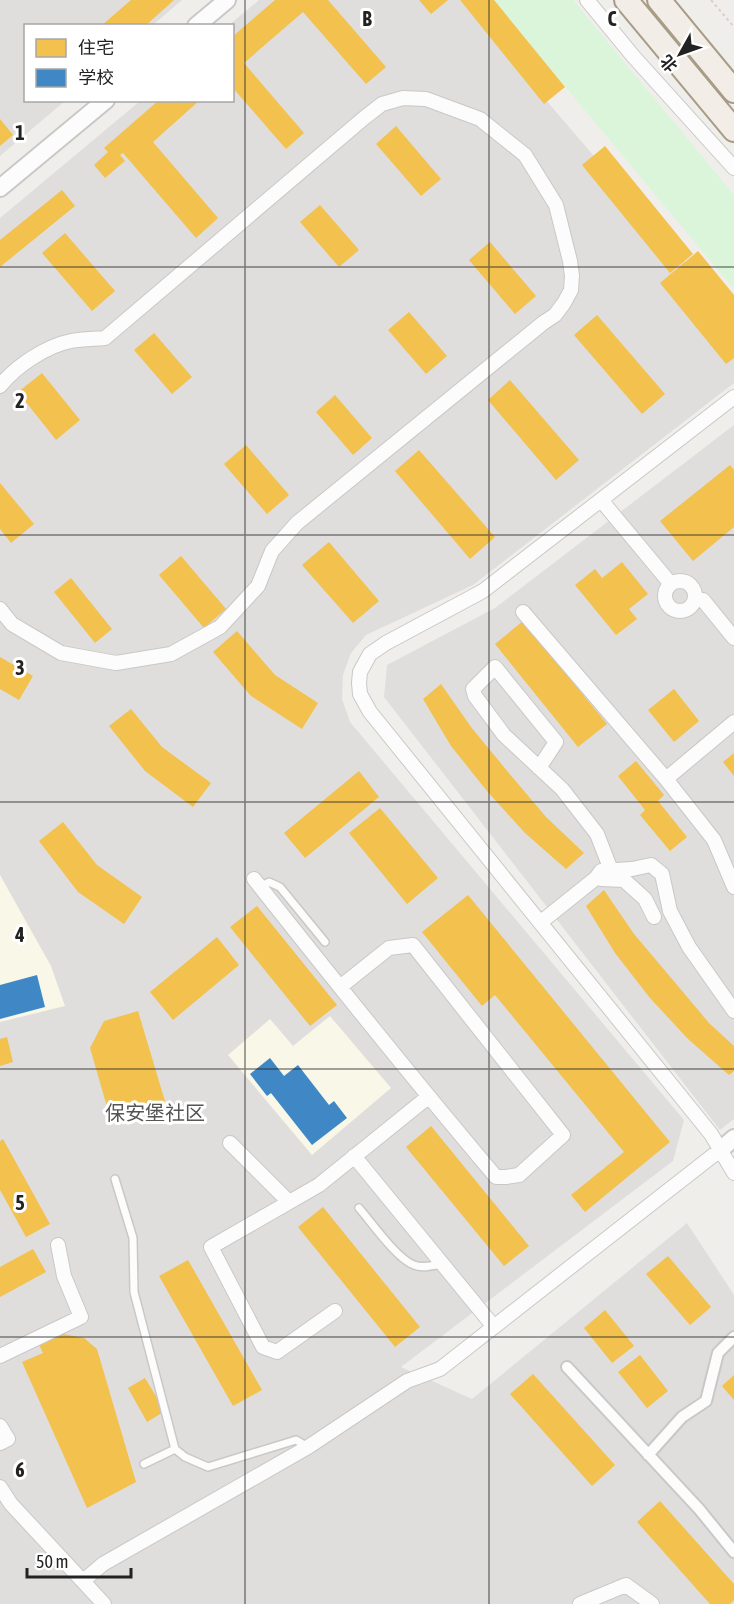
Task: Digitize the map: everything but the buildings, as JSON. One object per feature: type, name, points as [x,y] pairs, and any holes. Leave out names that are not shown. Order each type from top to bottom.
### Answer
[{"type":"main road","points":[[626,0],[734,130]]},
{"type":"main road","points":[[659,0],[734,91]]},
{"type":"street","points":[[198,24],[227,0]]},
{"type":"street","points":[[587,0],[633,56],[734,168]]},
{"type":"street","points":[[0,386],[8,376],[36,354],[69,341],[105,338],[382,104],[404,98],[426,99],[480,119],[525,155],[556,205],[573,276],[571,290],[555,315],[297,524],[272,551],[258,586],[220,627],[171,654],[116,663],[61,653],[12,624],[0,609]]},
{"type":"street","points":[[0,188],[104,102]]},
{"type":"street","points":[[734,397],[483,591],[386,643],[370,654],[360,672],[359,683],[360,694],[370,712],[711,1134],[734,1173]]},
{"type":"street","points":[[601,500],[670,583]]},
{"type":"street","points":[[682,580],[692,586],[695,598],[689,608],[678,611],[667,605],[664,594],[670,583],[682,580]]},
{"type":"street","points":[[695,598],[703,600],[734,638]]},
{"type":"street","points":[[523,612],[666,779],[714,840],[732,878]]},
{"type":"street","points":[[539,768],[556,742],[495,667],[473,689],[476,696],[504,735],[539,768],[562,789],[597,834],[611,870]]},
{"type":"street","points":[[666,779],[734,722]]},
{"type":"street","points":[[541,922],[596,878],[601,871],[632,870],[651,865],[662,874],[670,911],[688,947],[734,1011]]},
{"type":"street","points":[[596,878],[624,880],[645,898],[654,917]]},
{"type":"street","points":[[257,883],[340,987],[428,1097],[496,1177],[506,1178],[519,1174],[563,1135],[413,945],[389,948],[340,987]]},
{"type":"street","points":[[335,1311],[277,1352],[263,1347],[211,1246],[320,1185],[428,1097]]},
{"type":"street","points":[[83,1581],[103,1564],[308,1447],[407,1381],[440,1369],[734,1138]]},
{"type":"street","points":[[230,1143],[289,1203]]},
{"type":"street","points":[[354,1156],[494,1327]]},
{"type":"street","points":[[0,1356],[81,1317],[64,1276],[58,1245]]},
{"type":"street","points":[[648,1455],[682,1417],[706,1401],[718,1353],[734,1337]]},
{"type":"street","points":[[567,1367],[699,1509],[734,1552]]},
{"type":"street","points":[[0,1426],[8,1438],[0,1443]]},
{"type":"street","points":[[0,1487],[11,1504],[104,1604]]},
{"type":"street","points":[[580,1604],[626,1585],[652,1604]]},
{"type":"lane","points":[[257,883],[269,882],[280,887],[326,942]]},
{"type":"lane","points":[[115,1179],[133,1238],[134,1292],[175,1449],[185,1457],[208,1467],[296,1440],[308,1447]]},
{"type":"lane","points":[[359,1208],[400,1256],[413,1265],[421,1267],[442,1264]]},
{"type":"lane","points":[[144,1464],[175,1449]]},
{"type":"path","points":[[711,0],[734,27]]},
{"type":"shaded area","points":[[0,0],[182,0],[154,24],[24,24],[24,102],[64,102],[0,156]]},
{"type":"shaded area","points":[[259,0],[460,0],[734,319],[734,383],[473,585],[366,635],[351,653],[343,675],[342,699],[350,722],[684,1120],[673,1161],[401,1367],[472,1399],[687,1223],[734,1295],[734,1604],[0,1604],[0,218],[139,102],[234,102],[234,24],[230,24]]},
{"type":"shaded area","points":[[734,425],[734,1119],[720,1130],[384,697],[387,665],[495,608]]},
{"type":"shaded area","points":[[0,875],[51,966],[65,1006],[0,1022]]},
{"type":"shaded area","points":[[330,1016],[391,1088],[312,1155],[228,1055],[270,1019],[293,1046]]},
{"type":"green space","points":[[493,0],[573,0],[734,195],[734,289]]},
{"type":"district","name":"保安堡社区","points":[[155,1113]]}]
